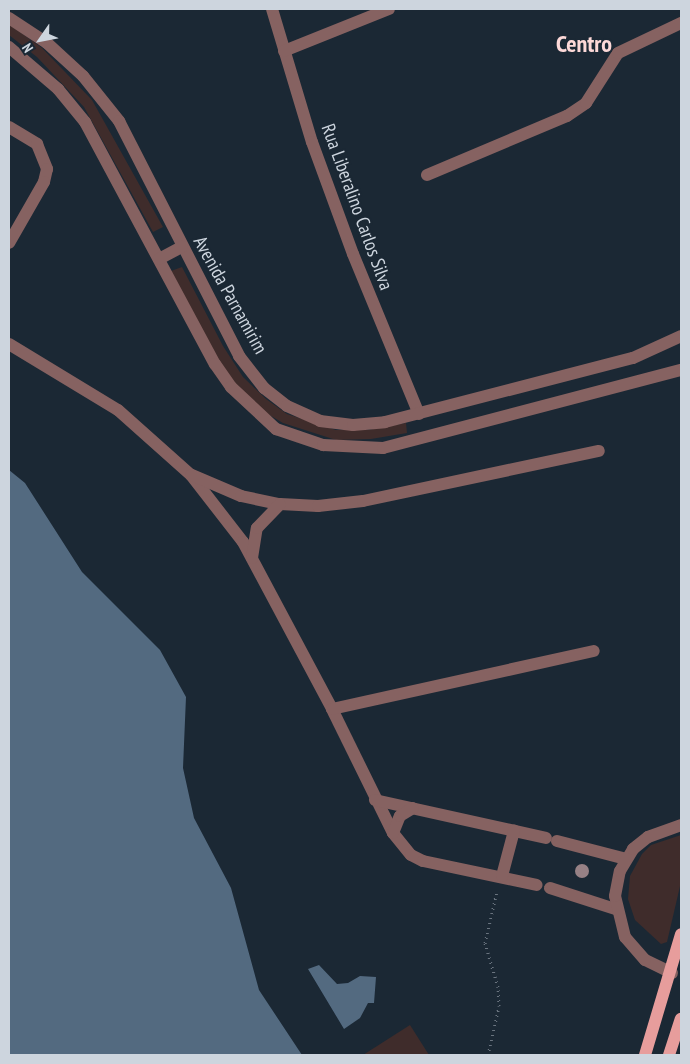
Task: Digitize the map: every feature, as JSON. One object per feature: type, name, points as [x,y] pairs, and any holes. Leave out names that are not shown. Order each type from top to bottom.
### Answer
[{"type":"main road","points":[[645,1055],[672,973],[681,934]]},
{"type":"main road","points":[[668,1055],[681,1019]]},
{"type":"street","name":"Rua Liberalino Carlos Silva","points":[[272,9],[284,51],[353,254],[419,414]]},
{"type":"street","points":[[284,51],[389,9]]},
{"type":"street","name":"Avenida Parnamirim","points":[[9,18],[47,44],[83,76],[118,121],[239,356],[264,388],[287,406],[320,421],[353,425],[419,414],[632,358],[681,336]]},
{"type":"street","points":[[427,175],[567,116],[586,103],[618,53],[681,23]]},
{"type":"street","points":[[9,47],[58,89],[85,122],[201,340],[231,387],[276,429],[302,440],[351,448],[383,448],[681,370]]},
{"type":"street","points":[[9,127],[38,144],[47,169],[44,182],[9,243]]},
{"type":"street","points":[[159,259],[182,247]]},
{"type":"street","points":[[9,344],[118,410],[192,475],[252,558],[332,709],[375,800],[393,833],[411,855],[423,861],[502,876],[537,885]]},
{"type":"street","points":[[539,382],[546,404]]},
{"type":"street","points":[[192,475],[241,496],[280,504],[318,506],[355,502],[599,451]]},
{"type":"street","points":[[252,558],[257,528],[280,504]]},
{"type":"street","points":[[332,709],[594,651]]},
{"type":"street","points":[[375,800],[552,839],[626,860]]},
{"type":"street","points":[[393,833],[400,816],[413,808]]},
{"type":"street","points":[[672,973],[645,960],[625,937],[615,909],[616,884],[626,860],[648,837],[681,825]]},
{"type":"street","points":[[502,876],[514,831]]},
{"type":"street","points":[[550,888],[615,909]]},
{"type":"path","points":[[488,1055],[499,1006],[498,988],[485,943],[493,900],[502,876]]},
{"type":"shaded area","points":[[9,24],[42,48],[92,100],[163,227],[153,232],[84,107],[37,57],[9,35]]},
{"type":"shaded area","points":[[182,267],[223,346],[243,377],[266,399],[287,414],[336,430],[368,430],[406,423],[407,433],[371,439],[336,440],[283,423],[254,406],[233,383],[214,352],[171,271]]},
{"type":"shaded area","points":[[681,835],[681,882],[667,942],[661,944],[635,920],[628,899],[630,876],[642,854],[651,845]]},
{"type":"shaded area","points":[[410,1025],[429,1055],[363,1055]]},
{"type":"water","points":[[9,470],[25,483],[82,572],[160,650],[186,697],[183,768],[194,818],[231,888],[259,990],[302,1055],[9,1055]]},
{"type":"water","points":[[319,965],[337,984],[348,983],[360,976],[376,977],[374,1003],[368,1003],[360,1018],[344,1029],[308,969]]},
{"type":"district","name":"Centro","points":[[584,44]]}]
